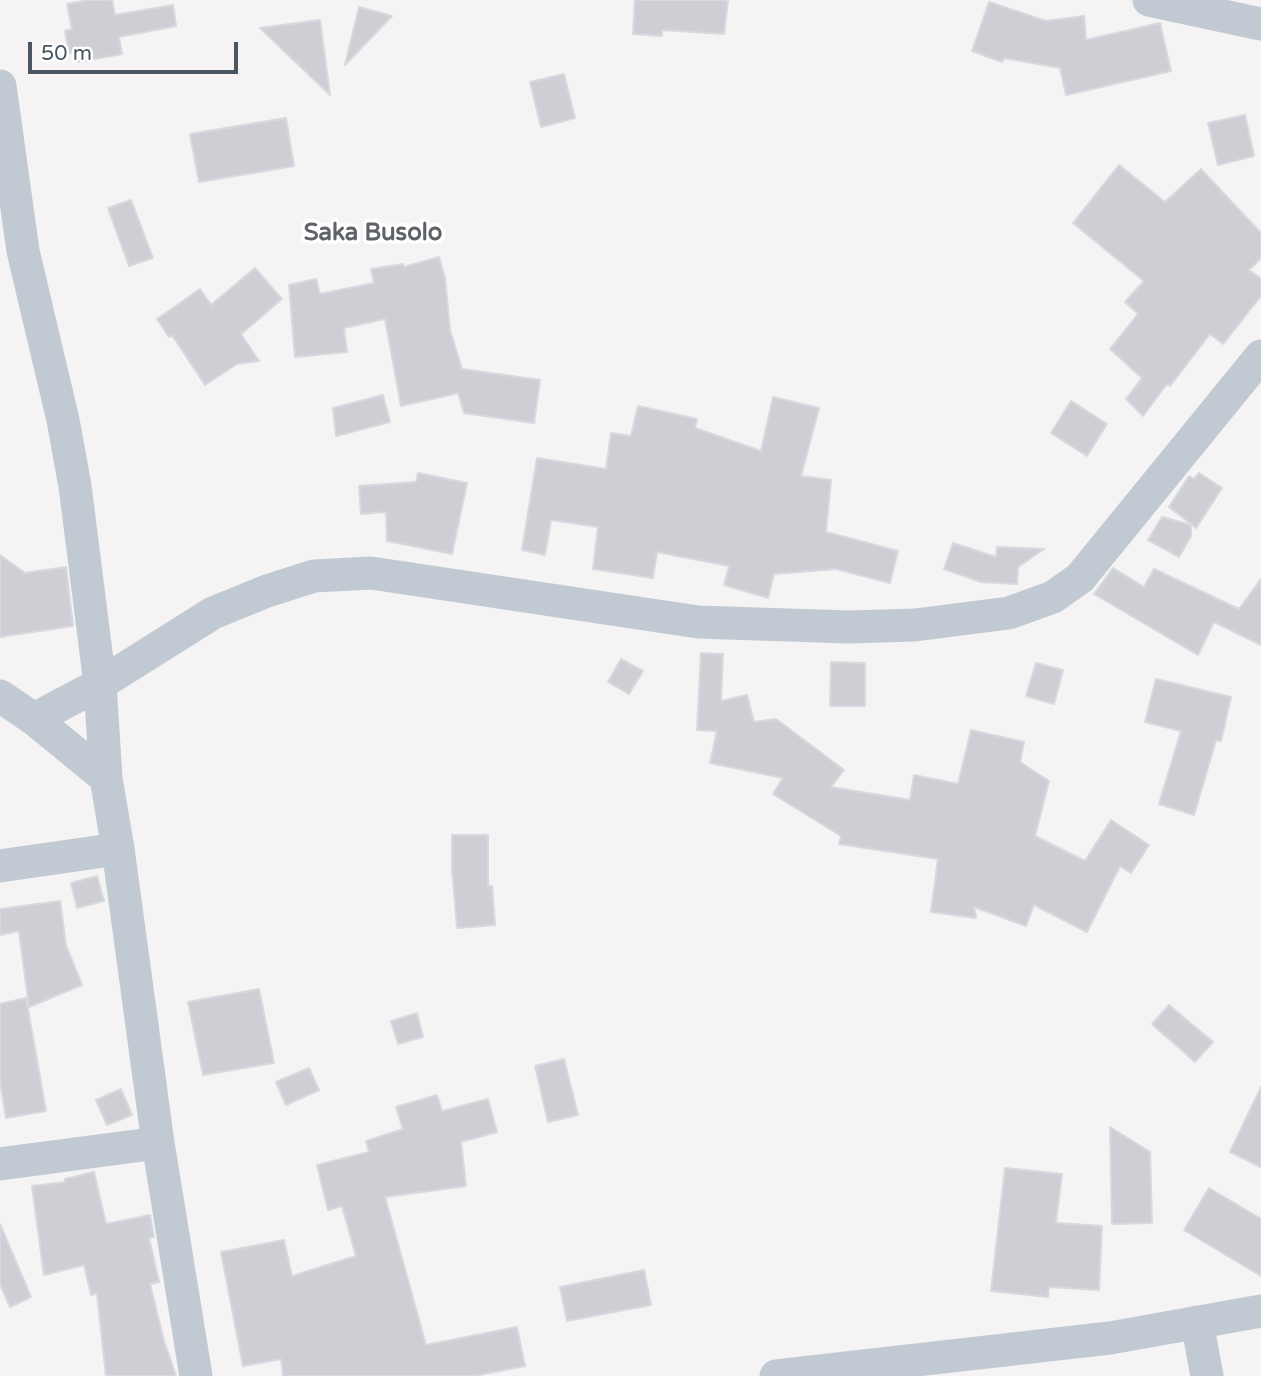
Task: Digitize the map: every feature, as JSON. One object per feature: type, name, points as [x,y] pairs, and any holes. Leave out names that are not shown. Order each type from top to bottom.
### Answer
[{"type":"street","points":[[1149,0],[1261,24]]},
{"type":"street","points":[[0,86],[23,251],[63,420],[75,486],[100,684],[106,778],[158,1143],[196,1376]]},
{"type":"street","points":[[34,719],[100,684],[213,613],[314,576],[371,573],[698,622],[915,625],[1009,613],[1053,597],[1080,579],[1261,356]]},
{"type":"street","points":[[0,696],[34,719],[106,778]]},
{"type":"street","points":[[0,866],[118,849]]},
{"type":"street","points":[[0,1164],[158,1143]]},
{"type":"street","points":[[776,1376],[933,1368],[1261,1311]]},
{"type":"street","points":[[1197,1322],[1207,1376]]},
{"type":"building","points":[[112,0],[115,15],[173,5],[176,26],[119,37],[122,54],[78,62],[77,51],[69,53],[65,31],[72,29],[67,4]]},
{"type":"building","points":[[635,0],[728,0],[724,34],[662,30],[662,36],[633,34]]},
{"type":"building","points":[[989,2],[1046,21],[1084,16],[1086,40],[1160,23],[1171,71],[1066,95],[1060,68],[1004,58],[1002,62],[972,51]]},
{"type":"building","points":[[359,7],[392,16],[345,65]]},
{"type":"building","points":[[320,20],[330,95],[260,28]]},
{"type":"building","points":[[564,74],[575,118],[541,127],[530,82]]},
{"type":"building","points":[[1245,115],[1254,156],[1218,165],[1208,123]]},
{"type":"building","points":[[286,118],[294,166],[199,182],[190,134]]},
{"type":"building","points":[[1119,165],[1165,202],[1201,169],[1261,233],[1261,258],[1249,270],[1261,279],[1261,296],[1223,344],[1210,334],[1143,416],[1126,399],[1142,378],[1110,349],[1138,314],[1125,302],[1144,281],[1073,223]]},
{"type":"building","points":[[131,200],[153,258],[129,266],[108,208]]},
{"type":"building","points":[[439,257],[445,278],[450,330],[462,369],[540,380],[534,423],[464,413],[458,393],[401,406],[385,319],[344,328],[347,352],[295,357],[289,285],[316,279],[320,294],[374,283],[371,269],[403,264],[404,267]]},
{"type":"building","points":[[255,268],[282,299],[241,334],[259,361],[237,364],[205,385],[172,335],[169,337],[157,319],[200,289],[211,305]]},
{"type":"building","points":[[383,395],[390,422],[336,436],[333,408]]},
{"type":"building","points":[[773,397],[819,408],[801,476],[831,480],[826,532],[898,551],[890,583],[836,569],[774,574],[768,598],[724,585],[729,566],[657,552],[653,578],[593,569],[598,527],[551,520],[545,555],[522,550],[537,458],[606,469],[611,433],[631,436],[638,406],[697,419],[695,428],[761,451]]},
{"type":"building","points":[[1071,401],[1107,424],[1087,456],[1051,433]]},
{"type":"building","points":[[418,473],[467,483],[452,554],[387,541],[386,512],[361,514],[359,486],[416,482]]},
{"type":"building","points":[[1199,473],[1222,488],[1196,528],[1169,507],[1189,476],[1194,479]]},
{"type":"building","points":[[1162,517],[1191,525],[1191,536],[1179,557],[1148,540]]},
{"type":"building","points":[[953,543],[996,557],[997,547],[1044,549],[1018,567],[1017,584],[981,582],[944,569]]},
{"type":"building","points":[[0,555],[25,573],[66,567],[73,626],[0,637]]},
{"type":"building","points":[[1113,568],[1144,587],[1154,569],[1239,609],[1261,579],[1261,645],[1214,622],[1198,655],[1094,594]]},
{"type":"building","points":[[701,653],[723,654],[721,701],[747,695],[754,722],[776,719],[844,770],[831,787],[910,800],[914,775],[958,784],[971,730],[1024,742],[1020,762],[1049,781],[1035,836],[1085,861],[1111,820],[1149,845],[1131,873],[1120,866],[1087,932],[1034,905],[1026,926],[974,907],[976,918],[931,912],[938,859],[839,844],[841,836],[773,794],[783,778],[710,763],[717,731],[697,730]]},
{"type":"building","points":[[621,659],[643,671],[629,694],[608,682]]},
{"type":"building","points":[[831,662],[865,663],[865,706],[830,706]]},
{"type":"building","points":[[1036,663],[1063,670],[1054,704],[1026,696]]},
{"type":"building","points":[[1156,679],[1231,697],[1221,741],[1216,740],[1194,815],[1159,804],[1181,731],[1145,722]]},
{"type":"building","points":[[452,835],[488,835],[488,886],[492,886],[495,925],[457,928]]},
{"type":"building","points":[[97,876],[104,901],[77,908],[71,883]]},
{"type":"building","points":[[60,901],[66,945],[82,985],[29,1007],[19,931],[0,935],[0,909]]},
{"type":"building","points":[[259,989],[274,1063],[203,1075],[188,1002]]},
{"type":"building","points":[[26,998],[46,1111],[6,1118],[0,1081],[0,1004]]},
{"type":"building","points":[[1169,1005],[1213,1042],[1195,1062],[1152,1024]]},
{"type":"building","points":[[417,1013],[423,1037],[398,1044],[391,1021]]},
{"type":"building","points":[[564,1059],[578,1115],[548,1122],[535,1066]]},
{"type":"building","points":[[309,1068],[319,1090],[286,1105],[276,1082]]},
{"type":"building","points":[[1261,1087],[1261,1167],[1230,1152]]},
{"type":"building","points":[[121,1089],[132,1115],[107,1125],[96,1100]]},
{"type":"building","points":[[437,1095],[442,1111],[488,1099],[497,1132],[461,1142],[466,1186],[385,1197],[426,1345],[517,1327],[525,1366],[474,1376],[283,1376],[281,1359],[243,1366],[221,1252],[284,1240],[292,1276],[356,1256],[342,1206],[328,1210],[317,1165],[369,1152],[366,1141],[403,1129],[396,1107]]},
{"type":"building","points":[[1110,1127],[1150,1152],[1152,1223],[1112,1224]]},
{"type":"building","points":[[1005,1168],[1062,1174],[1056,1223],[1102,1226],[1099,1290],[1049,1287],[1048,1297],[991,1291]]},
{"type":"building","points":[[94,1172],[106,1224],[150,1215],[154,1237],[149,1238],[159,1282],[150,1284],[176,1376],[106,1376],[97,1293],[91,1295],[84,1265],[44,1275],[32,1186],[65,1182],[65,1179]]},
{"type":"building","points":[[1209,1188],[1261,1219],[1261,1276],[1184,1230]]},
{"type":"building","points":[[0,1224],[31,1297],[10,1307],[0,1284]]},
{"type":"building","points":[[644,1270],[651,1305],[567,1321],[560,1287]]},
{"type":"district","name":"Saka Busolo","points":[[373,234]]}]
